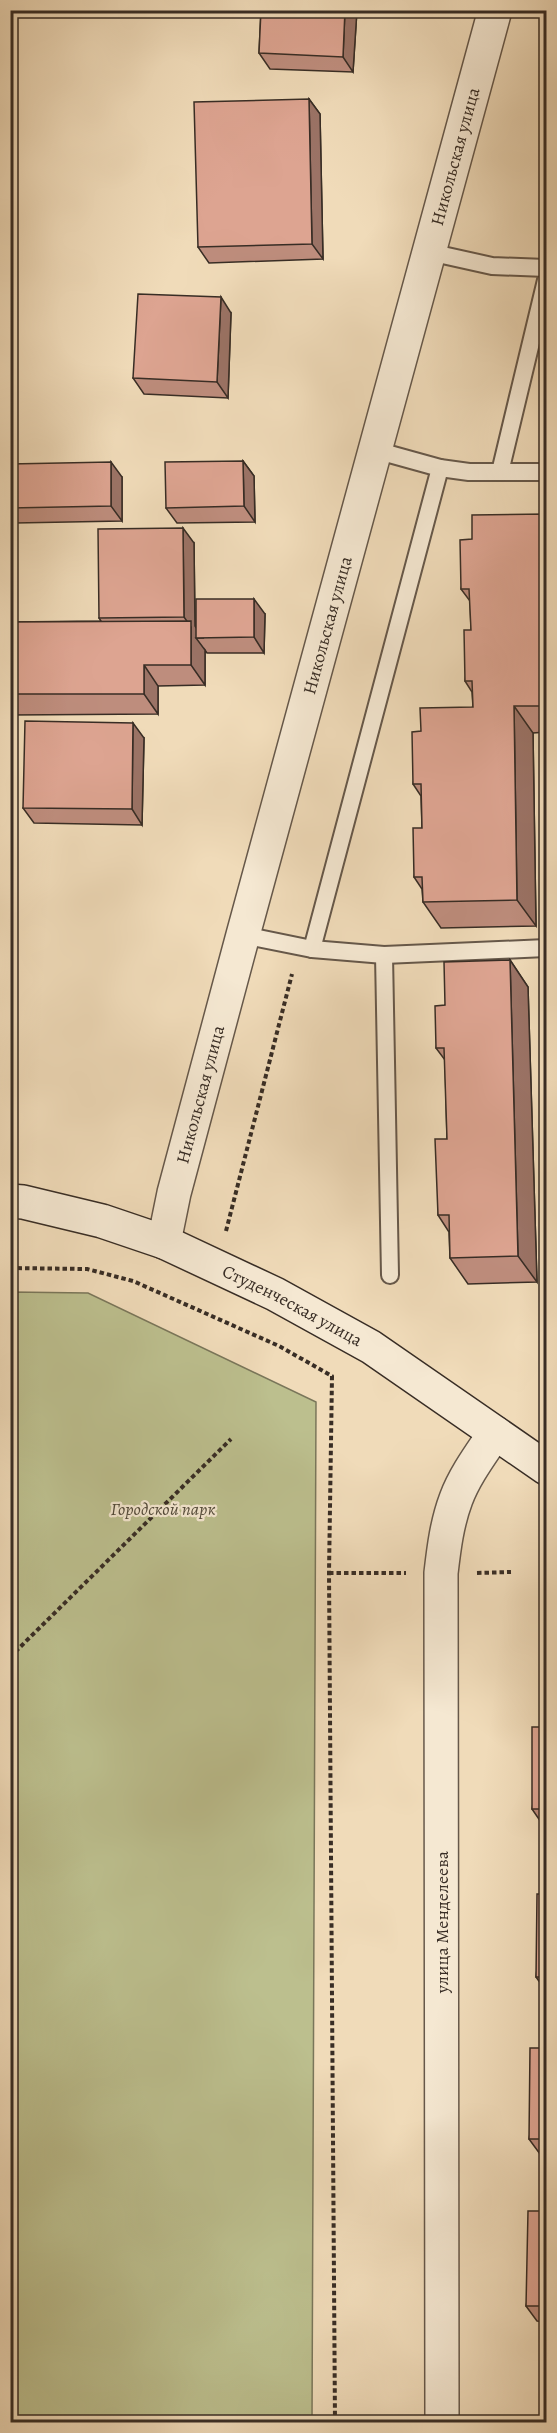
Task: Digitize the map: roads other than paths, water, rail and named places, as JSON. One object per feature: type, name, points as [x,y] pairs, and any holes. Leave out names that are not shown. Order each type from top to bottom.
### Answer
[{"type":"street","name":"Никольская улица","points":[[164,1242],[177,1182],[243,935],[495,10]]},
{"type":"street","name":"Студенческая улица","points":[[15,1198],[102,1221],[164,1242],[276,1294],[371,1347],[546,1468]]},
{"type":"street","name":"улица Менделеева","points":[[442,2422],[441,1573],[446,1533],[457,1498],[470,1471],[495,1433]]},
{"type":"lane","points":[[429,252],[492,266],[546,268]]},
{"type":"lane","points":[[500,472],[546,280]]},
{"type":"lane","points":[[375,450],[440,468],[469,472],[546,472]]},
{"type":"lane","points":[[305,948],[440,468]]},
{"type":"lane","points":[[243,935],[305,948],[384,955],[546,948]]},
{"type":"lane","points":[[384,955],[390,1275]]},
{"type":"park label","name":"Городской парк","points":[[163,1509]]}]
